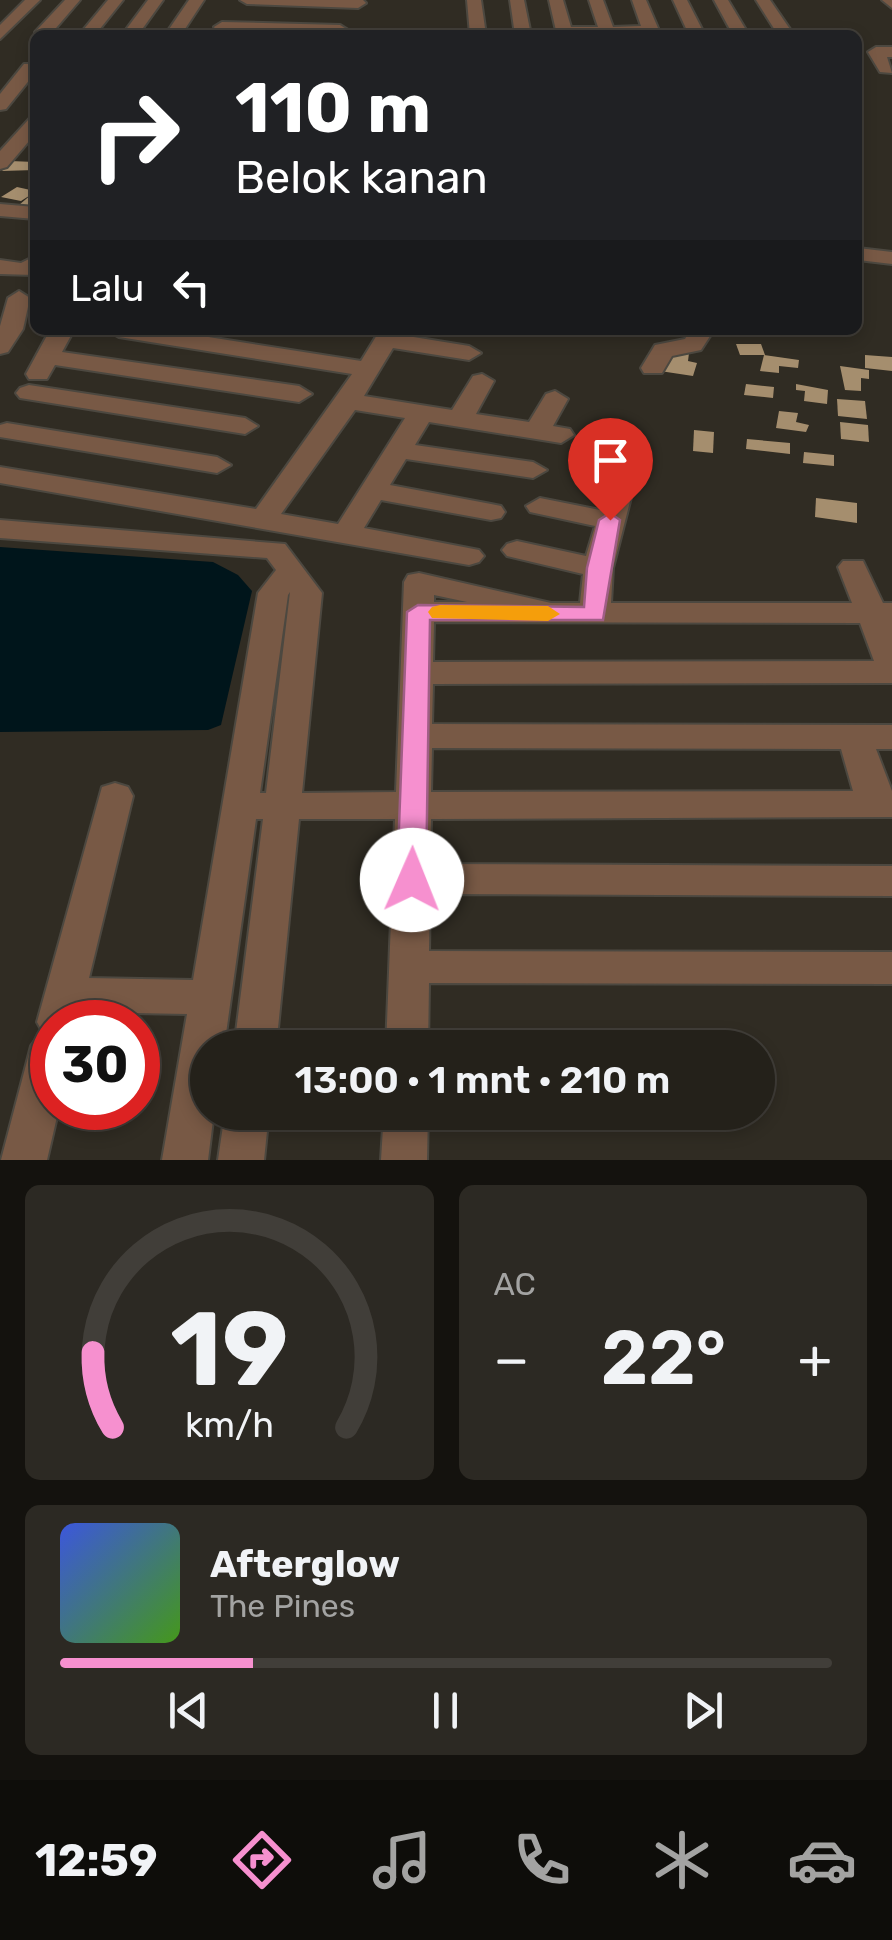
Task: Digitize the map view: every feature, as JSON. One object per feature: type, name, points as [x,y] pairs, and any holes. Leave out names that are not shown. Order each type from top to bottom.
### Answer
[{"type":"street","points":[[0,34],[33,0]]},
{"type":"street","points":[[46,30],[73,0]]},
{"type":"street","points":[[91,30],[116,0]]},
{"type":"street","points":[[134,30],[156,0]]},
{"type":"street","points":[[176,30],[197,0]]},
{"type":"street","points":[[227,19],[343,19],[282,0],[248,0]]},
{"type":"street","points":[[474,0],[477,30]]},
{"type":"street","points":[[517,0],[522,30]]},
{"type":"street","points":[[556,0],[564,30]]},
{"type":"street","points":[[596,0],[607,30]]},
{"type":"street","points":[[638,0],[651,30]]},
{"type":"street","points":[[680,0],[695,30]]},
{"type":"street","points":[[721,0],[738,30]]},
{"type":"street","points":[[762,0],[783,30]]},
{"type":"street","points":[[779,0],[799,30]]},
{"type":"street","points":[[0,20],[10,5]]},
{"type":"street","points":[[892,52],[876,52],[886,68],[892,68]]},
{"type":"street","points":[[0,67],[30,62]]},
{"type":"street","points":[[0,106],[30,66]]},
{"type":"street","points":[[0,136],[30,133]]},
{"type":"street","points":[[30,135],[1,186],[30,209]]},
{"type":"street","points":[[862,254],[892,258]]},
{"type":"street","points":[[0,266],[21,270],[30,266]]},
{"type":"street","points":[[0,347],[11,330],[19,298]]},
{"type":"street","points":[[59,335],[3,437],[216,465]]},
{"type":"street","points":[[191,335],[470,352]]},
{"type":"street","points":[[251,335],[380,348]]},
{"type":"street","points":[[653,368],[663,350],[693,345],[699,335]]},
{"type":"street","points":[[263,520],[348,401],[380,348]]},
{"type":"street","points":[[48,357],[299,394]]},
{"type":"street","points":[[461,417],[482,381]]},
{"type":"street","points":[[185,508],[271,391]]},
{"type":"street","points":[[29,393],[244,426]]},
{"type":"street","points":[[348,401],[549,432],[555,400]]},
{"type":"street","points":[[346,534],[420,413]]},
{"type":"street","points":[[397,450],[533,470]]},
{"type":"street","points":[[0,474],[469,556]]},
{"type":"street","points":[[595,615],[598,568],[622,482]]},
{"type":"street","points":[[373,490],[491,512]]},
{"type":"street","points":[[540,506],[610,520]]},
{"type":"street","points":[[0,529],[274,550],[286,559],[289,574],[307,593],[257,1030]]},
{"type":"street","points":[[517,550],[598,568]]},
{"type":"street","points":[[417,673],[892,668],[882,613],[854,567]]},
{"type":"street","points":[[185,1160],[273,593],[289,574]]},
{"type":"street","points":[[407,1030],[418,612],[882,613]]},
{"type":"street","points":[[415,736],[892,738]]},
{"type":"street","points":[[242,806],[883,804],[855,737]]},
{"type":"street","points":[[64,1000],[115,796]]},
{"type":"street","points":[[412,880],[892,881]]},
{"type":"street","points":[[409,966],[892,968]]},
{"type":"street","points":[[160,1001],[210,997]]},
{"type":"street","points":[[24,1160],[31,1130]]},
{"type":"street","points":[[241,1160],[245,1130]]},
{"type":"street","points":[[404,1160],[405,1130]]},
{"type":"water","points":[[0,547],[213,562],[238,575],[252,591],[221,725],[208,730],[0,732]]},
{"type":"building","points":[[10,161],[30,162],[30,170],[2,171]]},
{"type":"building","points":[[17,187],[30,190],[30,195],[21,201],[1,197]]},
{"type":"building","points":[[736,344],[761,344],[765,355],[740,355]]},
{"type":"building","points":[[669,350],[689,353],[688,361],[697,363],[693,376],[660,371]]},
{"type":"building","points":[[764,355],[799,360],[798,368],[779,366],[779,373],[760,371]]},
{"type":"building","points":[[865,355],[892,357],[892,371],[865,368]]},
{"type":"building","points":[[840,366],[869,370],[869,379],[861,378],[861,391],[845,390]]},
{"type":"building","points":[[746,384],[774,387],[773,398],[744,395]]},
{"type":"building","points":[[796,384],[828,390],[827,404],[804,401],[805,391],[796,390]]},
{"type":"building","points":[[837,399],[865,401],[867,419],[838,416]]},
{"type":"building","points":[[779,411],[798,413],[796,422],[809,425],[806,432],[776,428]]},
{"type":"building","points":[[840,422],[868,425],[869,442],[841,439]]},
{"type":"building","points":[[694,430],[714,432],[713,453],[693,451]]},
{"type":"building","points":[[747,439],[790,443],[790,454],[746,449]]},
{"type":"building","points":[[804,452],[834,455],[834,466],[803,463]]},
{"type":"building","points":[[816,498],[857,503],[857,523],[815,517]]},
{"type":"slow traffic","points":[[440,612],[548,614]]},
{"type":"route","points":[[412,880],[418,612],[595,615],[598,568],[610,520]]}]
